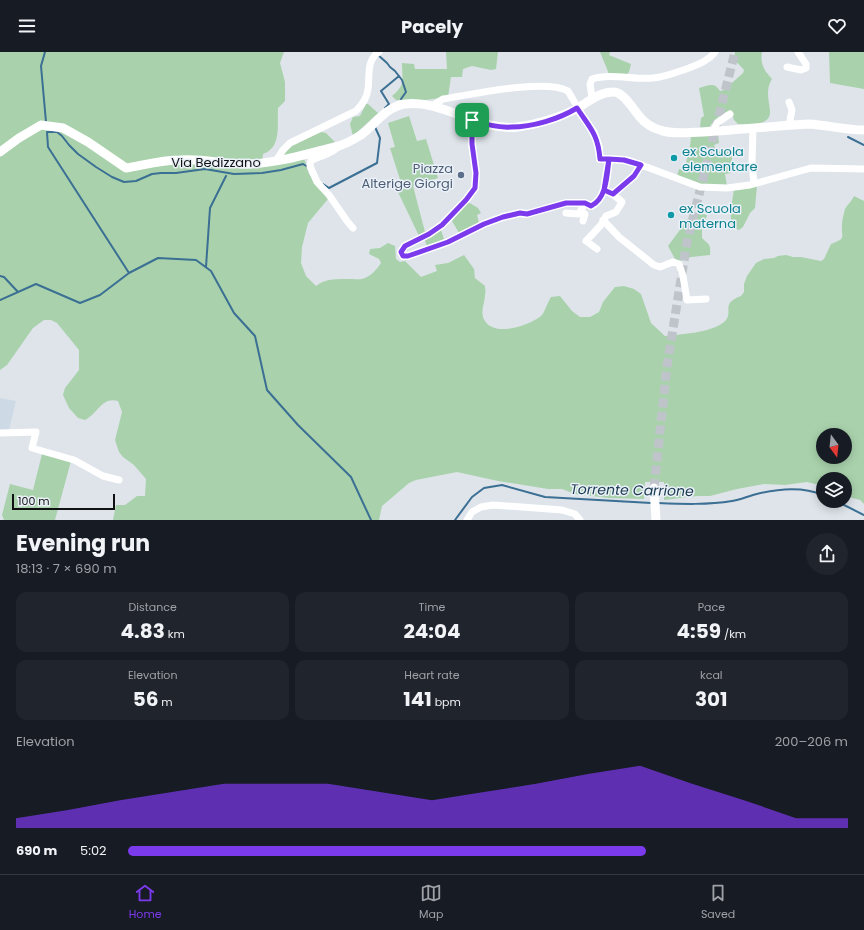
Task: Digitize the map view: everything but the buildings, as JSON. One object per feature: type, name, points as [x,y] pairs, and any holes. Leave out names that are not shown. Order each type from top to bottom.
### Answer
[{"type":"street","points":[[276,161],[283,150],[290,143],[356,111],[362,105],[368,90],[371,60],[379,52]]},
{"type":"street","points":[[592,98],[590,84],[592,79],[629,76],[652,78],[673,74],[701,64],[715,52]]},
{"type":"street","points":[[787,67],[801,70],[806,68],[806,64],[798,52]]},
{"type":"street","points":[[432,106],[443,99],[519,87],[537,86],[563,89],[568,91],[576,109],[594,132],[599,146],[600,159],[624,160],[700,188],[727,188],[754,183],[811,168],[864,169]]},
{"type":"street","name":"Via Bedizzano","points":[[0,152],[19,138],[41,125],[63,128],[88,142],[126,168],[180,160],[249,164],[276,161],[338,146],[362,135],[385,113],[395,107],[414,104],[432,106],[472,120],[500,127],[512,128],[540,123],[576,109],[592,98],[612,92],[617,92],[629,102],[647,123],[658,130],[673,133],[713,131]]},
{"type":"street","points":[[789,102],[792,110],[789,125]]},
{"type":"street","points":[[713,131],[717,123],[730,114]]},
{"type":"street","points":[[472,120],[472,144],[476,173],[475,188],[466,200],[442,225],[429,234],[405,246],[401,252],[403,256],[408,256],[448,242],[484,224],[503,217],[520,213],[527,214],[558,204],[585,203],[591,206],[596,204],[604,190],[609,159]]},
{"type":"street","points":[[713,131],[809,124],[848,130],[864,130]]},
{"type":"street","points":[[753,128],[752,163],[754,183]]},
{"type":"street","points":[[338,146],[334,151],[311,161],[310,166],[317,182],[329,195],[353,228]]},
{"type":"street","points":[[613,194],[634,176],[641,165]]},
{"type":"street","points":[[597,249],[586,241],[606,216],[616,212],[622,202],[613,194],[604,190]]},
{"type":"street","points":[[566,213],[579,214],[585,203]]},
{"type":"street","points":[[580,212],[585,214],[583,221]]},
{"type":"street","points":[[603,220],[619,237],[654,265],[660,267],[673,262],[679,264],[683,276],[687,300],[706,299]]},
{"type":"street","points":[[0,433],[36,432],[32,448],[74,460],[103,476],[119,480]]},
{"type":"street","points":[[650,520],[654,491],[656,520]]},
{"type":"street","points":[[467,520],[476,510],[486,505],[494,505],[562,510],[575,514],[580,520]]},
{"type":"shaded area","points":[[0,398],[16,401],[9,430],[0,431]]},
{"type":"green space","points":[[0,52],[284,52],[280,63],[285,82],[285,101],[278,108],[278,128],[276,141],[269,151],[263,154],[262,167],[304,158],[309,174],[328,199],[308,223],[302,247],[301,263],[306,276],[316,286],[320,283],[333,280],[365,278],[374,272],[381,263],[379,259],[369,254],[370,249],[380,248],[388,243],[395,246],[396,259],[400,262],[405,261],[421,277],[437,271],[435,265],[448,263],[464,255],[474,269],[475,278],[485,286],[482,311],[483,317],[487,324],[493,328],[501,329],[519,327],[535,320],[542,315],[551,297],[560,296],[572,311],[580,317],[590,317],[599,312],[603,302],[615,287],[624,286],[634,289],[641,294],[651,323],[665,336],[711,329],[724,322],[727,318],[729,305],[734,299],[741,296],[744,292],[744,284],[747,276],[756,263],[764,259],[786,255],[821,261],[824,259],[831,244],[841,239],[845,209],[854,196],[864,201],[864,504],[860,500],[852,498],[852,472],[816,472],[816,484],[807,482],[785,485],[764,484],[710,496],[664,500],[664,482],[645,482],[644,499],[609,498],[575,494],[562,489],[548,489],[498,481],[457,472],[416,480],[409,483],[382,506],[379,520],[113,520],[116,505],[125,505],[137,496],[145,496],[146,479],[134,465],[119,452],[115,440],[122,412],[118,401],[112,400],[104,403],[85,420],[78,418],[69,408],[63,395],[65,388],[79,370],[79,350],[57,323],[51,320],[44,320],[33,328],[7,365],[0,370]]},
{"type":"green space","points":[[446,52],[498,52],[496,69],[491,70],[472,66],[463,69],[462,77],[451,77],[448,97],[425,100],[396,100],[392,96],[401,85],[403,78],[402,63],[414,64],[415,69],[447,69]]},
{"type":"green space","points":[[600,52],[610,52],[609,55],[631,64],[629,72],[627,74],[609,74]]},
{"type":"green space","points":[[735,52],[762,52],[763,67],[772,79],[768,88],[770,111],[769,117],[764,121],[755,124],[738,124],[734,120],[731,110],[718,117],[709,128],[700,127],[701,118],[704,116],[699,88],[713,85],[720,91],[724,90],[743,73],[744,70],[734,59]]},
{"type":"green space","points":[[829,52],[864,52],[864,89],[830,83]]},
{"type":"green space","points":[[366,104],[378,113],[353,136],[350,124],[353,117],[360,116]]},
{"type":"green space","points":[[409,116],[417,141],[426,139],[438,178],[413,186],[425,232],[419,236],[398,192],[403,189],[390,148],[395,147],[388,123]]},
{"type":"green space","points":[[321,132],[326,133],[335,142],[282,156],[290,146]]},
{"type":"green space","points":[[718,135],[719,143],[714,145],[716,152],[731,150],[731,173],[725,174],[727,186],[699,185],[677,176],[679,169],[682,170],[684,163],[686,163],[691,137]]},
{"type":"green space","points":[[757,186],[755,208],[750,213],[743,227],[739,230],[734,228],[731,214],[734,189]]},
{"type":"green space","points":[[468,202],[478,208],[481,213],[477,215],[479,223],[459,233],[452,221]]},
{"type":"green space","points":[[693,212],[707,215],[702,230],[702,238],[709,245],[710,255],[691,257],[680,261],[675,259],[668,246]]},
{"type":"green space","points":[[441,230],[444,239],[427,247],[425,240]]},
{"type":"green space","points":[[42,454],[71,461],[55,520],[4,520],[2,515],[10,484],[33,490]]},
{"type":"waterway","points":[[45,52],[41,66],[46,122]]},
{"type":"waterway","points":[[378,55],[402,80],[406,92],[401,99]]},
{"type":"waterway","points":[[385,108],[389,104],[381,91],[399,76]]},
{"type":"waterway","points":[[323,184],[329,188],[377,163],[380,138],[375,127]]},
{"type":"waterway","points":[[47,132],[57,132],[78,154],[112,177],[124,182],[136,181],[152,174],[176,173],[205,169],[234,174],[262,173],[303,164],[308,167]]},
{"type":"waterway","points":[[47,132],[48,147],[129,273]]},
{"type":"waterway","points":[[848,137],[864,145]]},
{"type":"waterway","points":[[206,267],[210,208],[226,176]]},
{"type":"waterway","points":[[0,300],[36,284],[80,303],[100,295],[129,273],[158,258],[196,260],[211,271],[234,313],[255,336],[267,390],[298,425],[351,477],[371,520]]},
{"type":"waterway","points":[[0,276],[4,277],[18,292]]},
{"type":"waterway","name":"Torrente Carrione","points":[[455,520],[472,497],[484,488],[502,485],[545,497],[651,503]]},
{"type":"waterway","name":"Torrente Carrione","points":[[658,503],[714,503],[737,500],[761,493],[788,489],[816,492]]},
{"type":"waterway","name":"Torrente Carrione","points":[[850,508],[864,515]]},
{"type":"tunnel","points":[[654,488],[667,366],[687,242],[735,52]]},
{"type":"place","name":"ex Scuola elementare","points":[[674,158]]},
{"type":"place","name":"Piazza Alterige Giorgi","points":[[461,175]]},
{"type":"place","name":"ex Scuola materna","points":[[671,215]]},
{"type":"route","points":[[472,120],[472,144],[476,173],[475,188],[466,200],[442,225],[429,234],[405,246],[401,252],[403,256],[408,256],[448,242],[484,224],[503,217],[520,213],[527,214],[558,204],[566,203],[585,203],[591,206],[596,204],[603,193],[609,159],[624,160],[641,165],[634,176],[613,194],[604,190],[609,159],[600,159],[599,146],[594,132],[577,108],[540,123],[512,128],[500,127],[472,120]]}]
